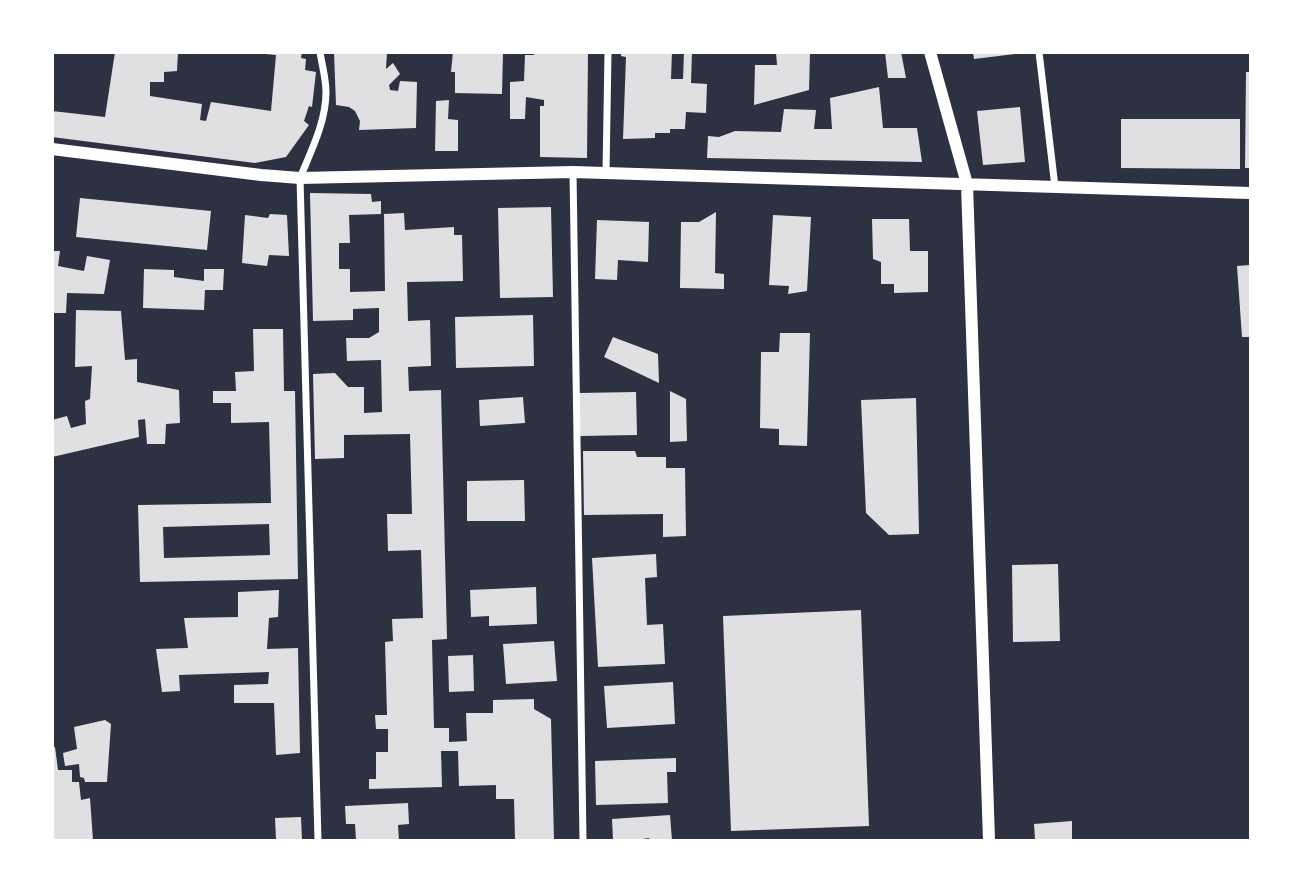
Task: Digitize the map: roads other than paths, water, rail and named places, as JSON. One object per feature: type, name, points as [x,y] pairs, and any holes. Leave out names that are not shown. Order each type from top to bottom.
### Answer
[{"type":"street","points":[[318,841],[300,178],[316,139],[326,92],[320,52]]},
{"type":"street","points":[[606,173],[608,52]]},
{"type":"street","points":[[930,52],[967,184],[989,841]]},
{"type":"street","points":[[1039,52],[1055,187]]},
{"type":"street","points":[[52,149],[300,178],[573,172],[1251,194]]},
{"type":"street","points":[[573,172],[583,841]]}]
